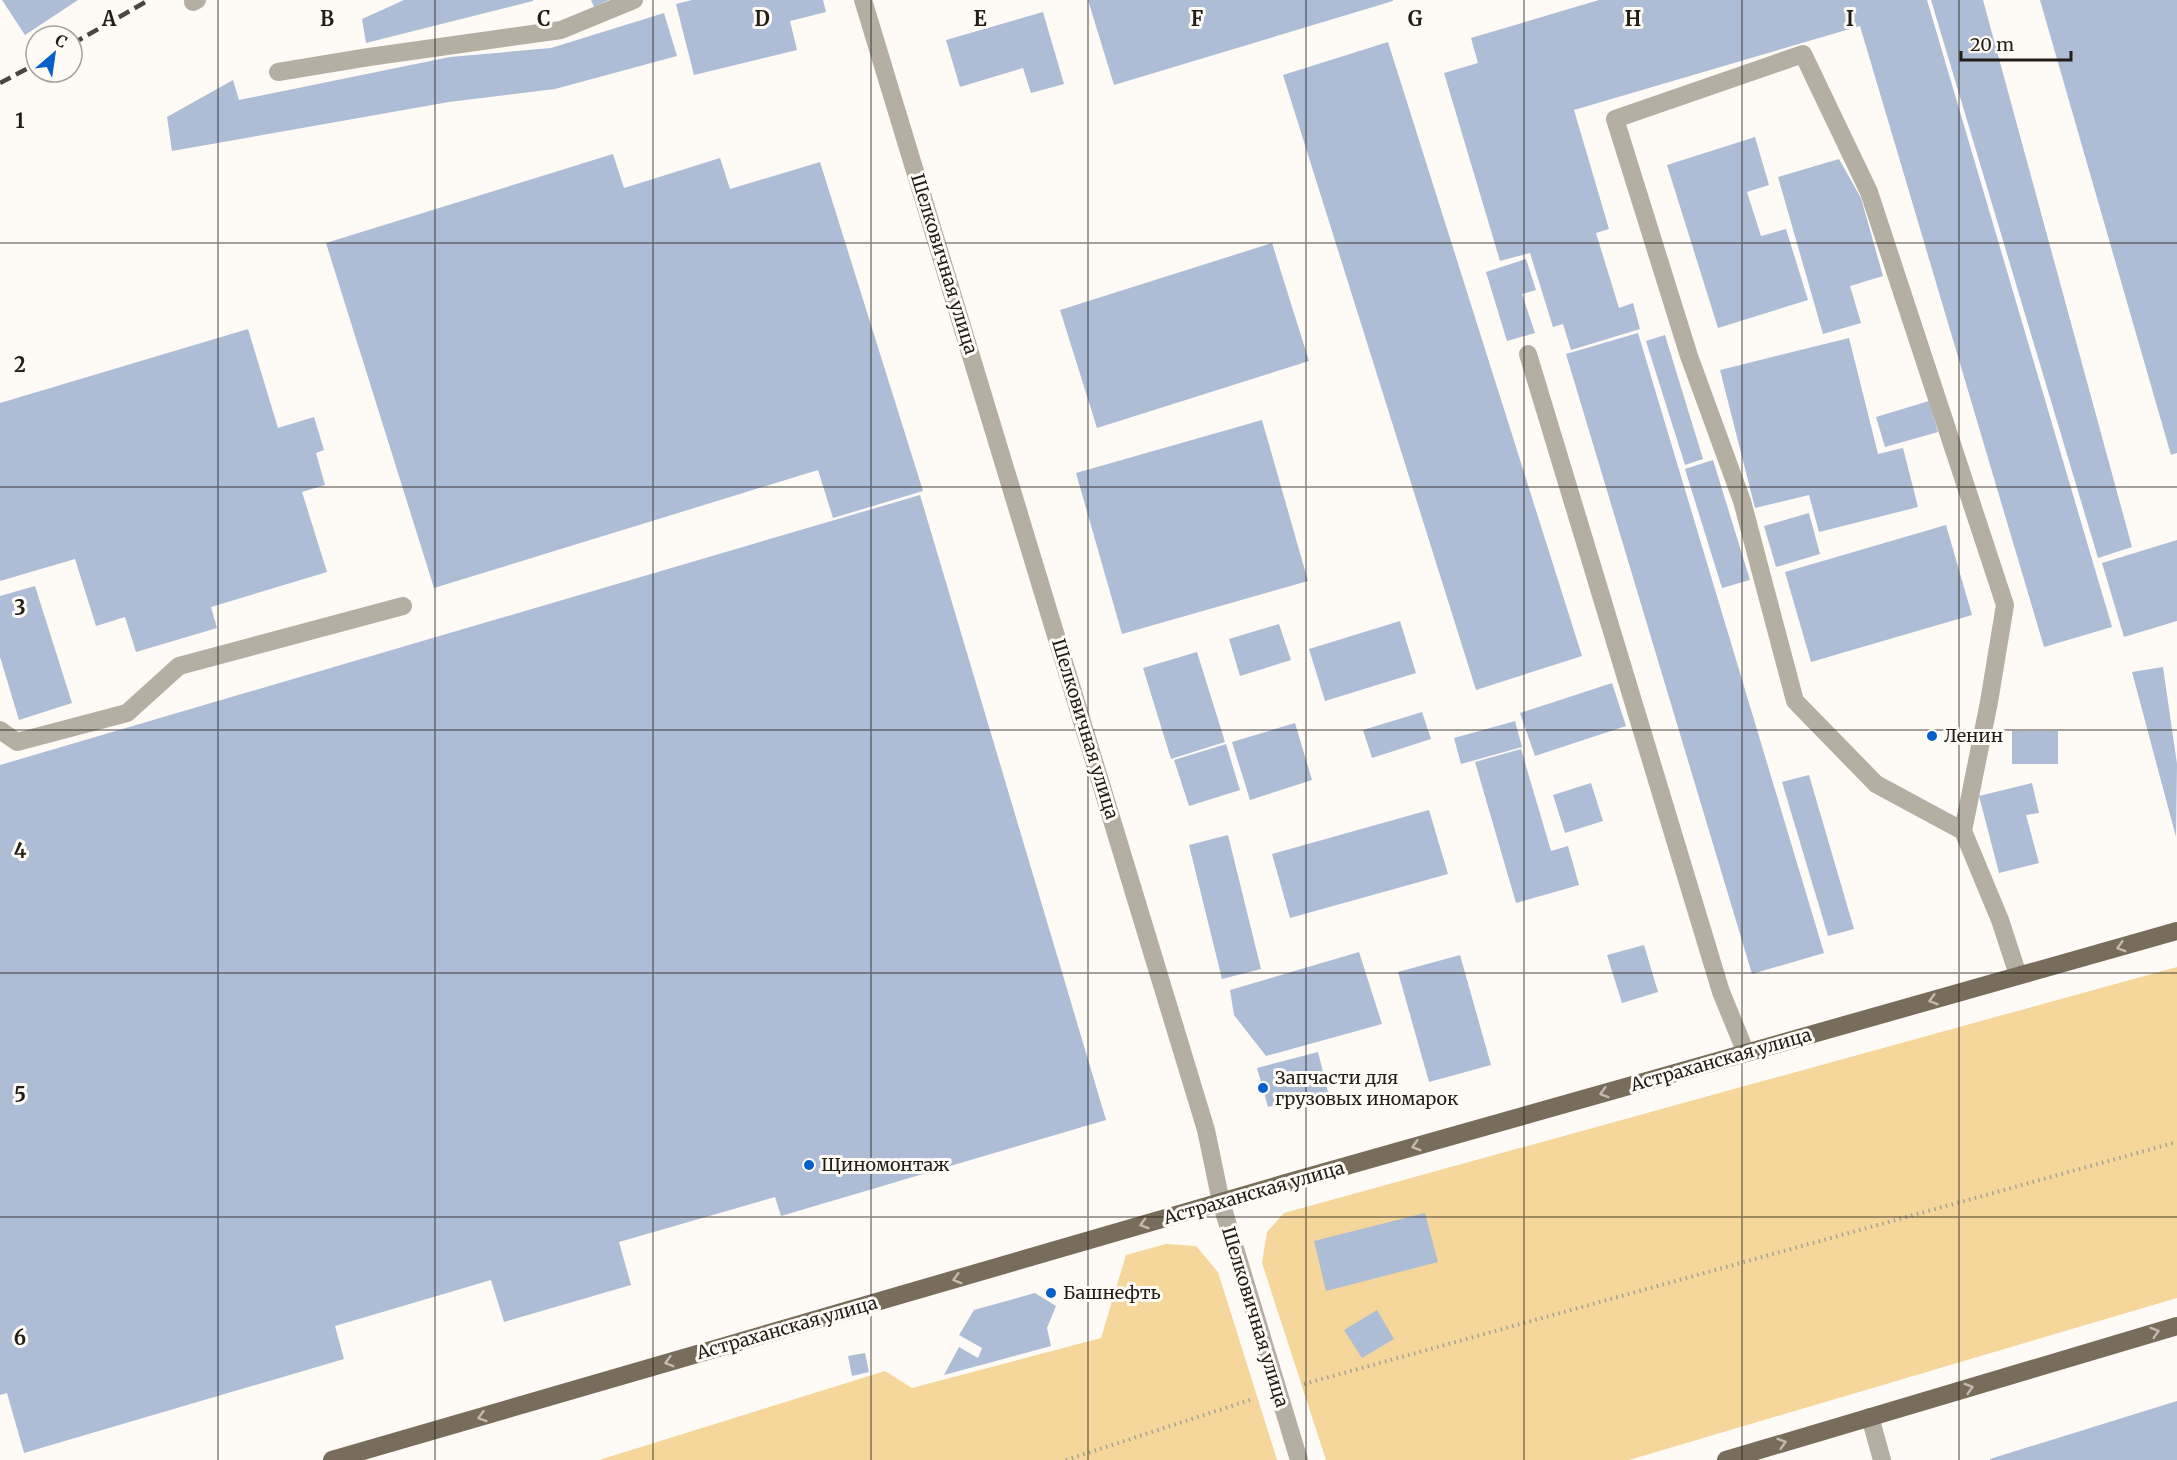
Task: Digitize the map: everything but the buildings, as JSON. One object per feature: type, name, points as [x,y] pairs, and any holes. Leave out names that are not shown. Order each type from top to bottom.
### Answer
[{"type":"main road","name":"Астраханская улица","points":[[332,1460],[1221,1202],[2177,931]]},
{"type":"main road","points":[[1726,1460],[2177,1326]]},
{"type":"street","points":[[278,72],[561,30],[634,0]]},
{"type":"street","name":"Шелковичная улица","points":[[863,0],[1206,1130],[1221,1202],[1299,1460]]},
{"type":"street","points":[[1963,831],[1876,784],[1796,701],[1742,501],[1689,356],[1615,119],[1803,54],[1869,192],[2005,605],[1989,702],[1963,831],[2001,920],[2018,975]]},
{"type":"street","points":[[1528,354],[1721,992],[1746,1053]]},
{"type":"street","points":[[0,730],[17,742],[127,712],[179,666],[403,606]]},
{"type":"street","points":[[1870,1417],[1882,1460]]},
{"type":"path","points":[[1066,1460],[1278,1391],[2177,1142]]},
{"type":"shaded area","points":[[2177,967],[2177,1298],[1629,1460],[1326,1460],[1262,1263],[1267,1232],[1284,1213]]},
{"type":"shaded area","points":[[1166,1244],[1196,1246],[1218,1272],[1277,1460],[599,1460],[885,1371],[912,1388],[1101,1338],[1126,1255]]},
{"type":"railway","points":[[84,37],[149,0]]},
{"type":"railway","points":[[0,83],[24,70]]},
{"type":"place","name":"Ленин","points":[[1932,736]]},
{"type":"place","name":"Запчасти для грузовых иномарок","points":[[1263,1088]]},
{"type":"place","name":"Щиномонтаж","points":[[809,1165]]},
{"type":"place","name":"Башнефть","points":[[1051,1293]]}]
